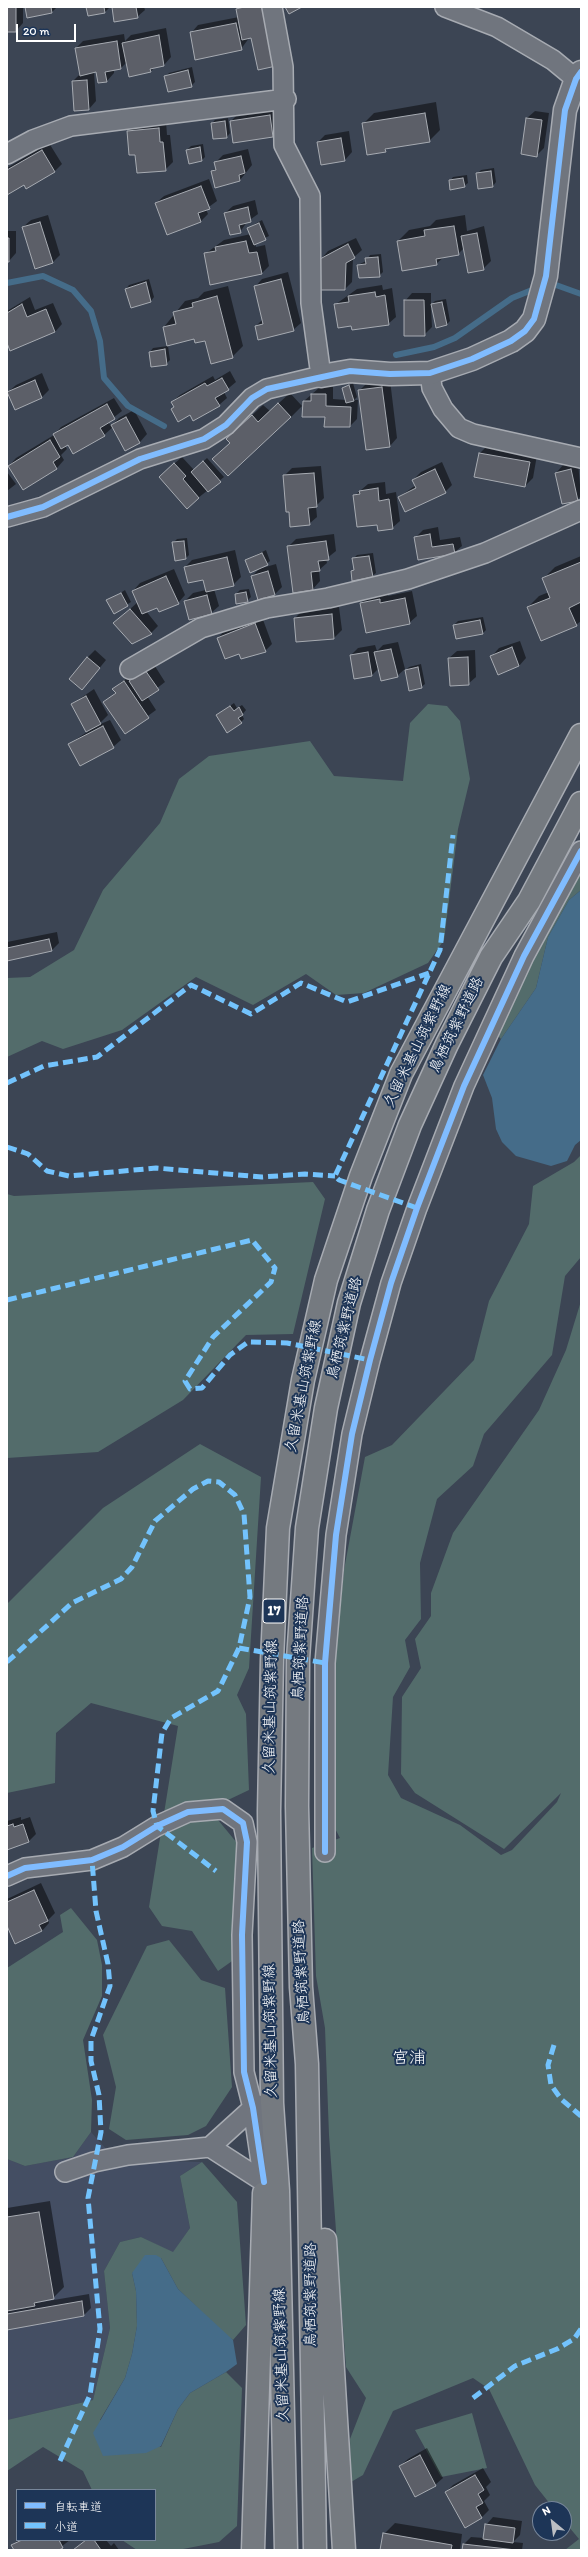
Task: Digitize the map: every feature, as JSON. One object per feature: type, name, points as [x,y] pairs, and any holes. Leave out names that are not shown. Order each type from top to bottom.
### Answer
[{"type":"main road","name":"久留米基山筑紫野線","points":[[286,2550],[271,2187],[263,2105],[272,1660],[278,1528],[303,1380],[326,1280],[361,1176],[401,1074],[581,735]]},
{"type":"main road","name":"鳥栖筑紫野道路","points":[[315,2550],[307,2064],[301,1987],[297,1806],[298,1659],[307,1528],[326,1408],[349,1303],[378,1210],[410,1125],[447,1044],[491,956],[529,900],[581,803]]},
{"type":"main road","points":[[307,2064],[322,2200],[344,2550]]},
{"type":"main road","points":[[254,2550],[271,2187]]},
{"type":"street","points":[[272,7],[284,67],[286,99],[284,145],[310,196],[311,303],[321,376]]},
{"type":"street","points":[[8,517],[43,507],[140,459],[204,439],[226,425],[252,398],[267,389],[321,376],[350,371],[390,374],[430,373],[472,359],[511,342],[525,331],[534,319],[546,276],[565,110],[578,76],[497,26],[444,7]]},
{"type":"street","points":[[7,154],[33,140],[71,126],[286,99]]},
{"type":"street","points":[[430,373],[432,388],[443,408],[459,428],[473,434],[581,458]]},
{"type":"street","points":[[130,669],[200,628],[267,608],[328,598],[408,579],[485,552],[581,510]]},
{"type":"street","points":[[325,1852],[325,1663],[335,1542],[352,1434],[370,1360],[412,1223],[464,1086],[524,956],[581,851]]},
{"type":"street","points":[[7,1876],[25,1868],[92,1860],[123,1847],[157,1826],[188,1812],[223,1809],[243,1823],[247,1842],[242,1935],[244,2072],[263,2105],[210,2147],[128,2155],[94,2162],[64,2172]]},
{"type":"street","points":[[210,2147],[271,2187]]},
{"type":"shaded area","points":[[581,890],[581,1140],[575,1145],[567,1161],[551,1166],[516,1156],[502,1142],[496,1129],[492,1098],[483,1075],[501,1039],[536,988],[548,937],[569,900]]},
{"type":"shaded area","points":[[91,2132],[116,2160],[202,2162],[180,2176],[190,2228],[173,2253],[141,2237],[120,2242],[104,2271],[110,2328],[93,2400],[7,2420],[7,2159],[25,2166],[73,2157]]},
{"type":"shaded area","points":[[145,2255],[156,2255],[161,2258],[178,2289],[233,2340],[237,2364],[190,2393],[178,2409],[161,2446],[146,2453],[103,2456],[93,2433],[125,2378],[132,2354],[137,2326],[136,2291],[132,2273]]},
{"type":"green space","points":[[428,704],[447,706],[460,721],[470,779],[458,829],[444,940],[428,963],[364,993],[336,995],[306,974],[253,1005],[196,977],[122,1030],[63,1049],[42,1041],[7,1057],[7,978],[30,977],[74,950],[103,890],[160,823],[179,779],[209,756],[310,741],[334,776],[403,781],[410,723]]},
{"type":"green space","points":[[581,839],[581,890],[569,900],[548,937],[536,988],[501,1039],[486,1023]]},
{"type":"green space","points":[[581,1155],[581,1257],[565,1276],[552,1355],[484,1434],[473,1466],[437,1499],[420,1563],[421,1619],[405,1640],[410,1667],[393,1697],[388,1775],[401,1798],[460,1825],[501,1855],[512,1850],[557,1802],[561,1793],[504,1849],[415,1793],[401,1774],[402,1697],[421,1668],[415,1639],[431,1616],[431,1593],[453,1533],[539,1410],[566,1350],[581,1301],[581,2550],[565,2550],[579,2539],[572,2531],[572,2501],[548,2501],[535,2485],[489,2389],[473,2378],[393,2411],[363,2475],[351,2482],[350,2439],[366,2398],[346,2367],[329,2135],[325,2028],[316,1976],[312,1848],[340,1838],[330,1819],[332,1689],[344,1570],[365,1457],[392,1445],[474,1360],[489,1301],[529,1224],[533,1186],[574,1162]]},
{"type":"green space","points":[[313,1182],[325,1199],[293,1334],[246,1335],[183,1400],[98,1452],[7,1458],[7,1194],[14,1196]]},
{"type":"green space","points":[[200,1444],[261,1477],[249,1668],[237,1695],[246,1714],[249,1790],[209,1809],[237,1843],[235,1959],[218,1971],[192,1931],[162,1926],[149,1907],[178,1726],[91,1703],[56,1733],[55,1783],[7,1793],[7,1604],[103,1508]]},
{"type":"green space","points":[[71,1908],[97,1940],[102,1965],[102,1996],[83,2040],[92,2100],[91,2132],[73,2157],[25,2166],[7,2159],[7,1968],[63,1932],[60,1915]]},
{"type":"green space","points":[[169,1940],[201,1980],[225,1988],[232,2087],[206,2126],[188,2135],[126,2140],[109,2129],[116,2087],[103,2035],[147,1946]]},
{"type":"green space","points":[[202,2162],[237,2202],[246,2325],[233,2340],[225,2334],[178,2289],[161,2258],[132,2273],[136,2291],[137,2326],[132,2354],[125,2378],[100,2420],[161,2447],[178,2409],[190,2393],[226,2372],[242,2388],[237,2526],[219,2542],[178,2550],[137,2550],[124,2541],[156,2541],[156,2489],[92,2489],[83,2471],[43,2447],[7,2471],[7,2420],[93,2400],[110,2328],[104,2271],[120,2242],[141,2237],[173,2252],[190,2228],[180,2176]]},
{"type":"green space","points":[[472,2413],[487,2468],[441,2477],[415,2430]]},
{"type":"building","points":[[7,7],[16,7],[16,32],[7,32]]},
{"type":"building","points":[[25,7],[51,7],[52,13],[27,18]]},
{"type":"building","points":[[86,7],[104,7],[105,13],[88,16]]},
{"type":"building","points":[[112,7],[136,7],[138,18],[114,22]]},
{"type":"building","points":[[244,7],[264,7],[276,66],[258,70],[251,38],[242,40],[236,9]]},
{"type":"building","points":[[285,7],[302,7],[289,14]]},
{"type":"building","points":[[236,23],[242,50],[195,60],[190,32]]},
{"type":"building","points":[[159,35],[164,66],[150,69],[151,72],[129,77],[122,43]]},
{"type":"building","points":[[117,41],[121,69],[105,72],[107,82],[98,83],[96,72],[80,76],[75,48]]},
{"type":"building","points":[[188,70],[192,87],[168,92],[164,76]]},
{"type":"building","points":[[87,80],[89,110],[74,111],[72,81]]},
{"type":"building","points":[[425,113],[430,142],[385,149],[386,152],[367,155],[362,123]]},
{"type":"building","points":[[270,115],[273,137],[233,143],[230,121]]},
{"type":"building","points":[[526,118],[542,120],[537,157],[521,154]]},
{"type":"building","points":[[225,121],[227,138],[213,139],[211,123]]},
{"type":"building","points":[[159,128],[160,142],[163,142],[166,171],[137,173],[135,155],[129,155],[127,131]]},
{"type":"building","points":[[341,138],[345,161],[321,165],[317,142]]},
{"type":"building","points":[[200,147],[202,161],[189,164],[186,150]]},
{"type":"building","points":[[42,150],[55,172],[26,189],[24,185],[7,195],[7,170]]},
{"type":"building","points":[[241,156],[245,173],[239,175],[240,181],[215,188],[211,171],[216,170],[214,162]]},
{"type":"building","points":[[491,171],[493,187],[478,189],[476,173]]},
{"type":"building","points":[[463,178],[465,187],[450,190],[449,180]]},
{"type":"building","points":[[201,186],[210,209],[198,213],[201,222],[167,235],[155,203]]},
{"type":"building","points":[[248,207],[251,222],[239,225],[241,233],[230,235],[224,213]]},
{"type":"building","points":[[40,222],[53,263],[35,269],[22,227]]},
{"type":"building","points":[[259,223],[266,240],[254,245],[247,228]]},
{"type":"building","points":[[454,226],[459,255],[436,259],[437,265],[402,271],[397,241],[425,236],[424,230]]},
{"type":"building","points":[[477,233],[484,270],[468,273],[461,236]]},
{"type":"building","points":[[7,238],[9,238],[9,262],[7,262]]},
{"type":"building","points":[[246,241],[249,253],[257,252],[262,274],[210,285],[204,253],[216,251],[215,247]]},
{"type":"building","points":[[348,244],[355,258],[346,263],[345,290],[319,290],[320,259]]},
{"type":"building","points":[[378,257],[380,277],[359,278],[357,265],[366,264],[365,258]]},
{"type":"building","points":[[281,279],[294,331],[258,340],[255,326],[263,324],[254,286]]},
{"type":"building","points":[[146,282],[151,302],[131,308],[125,289]]},
{"type":"building","points":[[375,292],[376,297],[385,295],[389,325],[352,330],[351,326],[338,328],[334,304],[349,302],[348,296]]},
{"type":"building","points":[[217,296],[233,358],[211,364],[205,341],[195,343],[194,339],[167,346],[163,327],[176,324],[173,312],[193,307],[192,303]]},
{"type":"building","points":[[404,300],[424,300],[425,336],[404,336]]},
{"type":"building","points":[[442,302],[447,325],[436,328],[431,304]]},
{"type":"building","points":[[22,304],[27,317],[46,309],[55,332],[10,351],[7,343],[7,313]]},
{"type":"building","points":[[165,349],[167,365],[151,367],[149,352]]},
{"type":"building","points":[[222,378],[229,390],[215,398],[220,406],[193,421],[190,415],[178,422],[171,409],[174,407],[171,402],[205,383],[207,386]]},
{"type":"building","points":[[35,380],[42,398],[15,410],[7,392]]},
{"type":"building","points":[[349,385],[354,401],[346,403],[342,388]]},
{"type":"building","points":[[382,387],[390,447],[366,450],[358,390]]},
{"type":"building","points":[[311,394],[326,394],[326,406],[351,407],[350,427],[324,427],[325,417],[302,417],[303,401],[311,401]]},
{"type":"building","points":[[278,403],[291,417],[228,476],[212,459],[230,443],[226,439],[252,415],[258,422]]},
{"type":"building","points":[[107,404],[115,419],[100,428],[105,436],[73,454],[68,445],[61,449],[53,434]]},
{"type":"building","points":[[126,417],[140,443],[125,451],[111,425]]},
{"type":"building","points":[[50,440],[60,457],[53,462],[57,469],[23,490],[8,466]]},
{"type":"building","points":[[479,453],[530,462],[525,487],[474,477]]},
{"type":"building","points":[[203,461],[221,482],[208,492],[191,472]]},
{"type":"building","points":[[174,463],[186,476],[183,479],[199,498],[187,509],[159,477]]},
{"type":"building","points":[[435,469],[446,493],[405,512],[398,497],[416,488],[412,480]]},
{"type":"building","points":[[571,469],[578,501],[562,504],[555,473]]},
{"type":"building","points":[[314,473],[317,507],[308,508],[310,525],[290,527],[289,512],[286,512],[283,475]]},
{"type":"building","points":[[378,488],[379,501],[389,499],[393,529],[378,531],[377,525],[357,527],[353,495],[360,494],[359,491]]},
{"type":"building","points":[[430,534],[432,547],[453,544],[455,554],[418,560],[414,537]]},
{"type":"building","points":[[184,541],[186,559],[175,561],[172,542]]},
{"type":"building","points":[[326,541],[329,560],[318,561],[320,571],[311,572],[313,590],[293,593],[287,546]]},
{"type":"building","points":[[262,553],[268,565],[250,573],[245,560]]},
{"type":"building","points":[[369,556],[373,577],[352,581],[351,571],[354,570],[352,558]]},
{"type":"building","points":[[227,557],[234,586],[206,592],[203,580],[188,583],[184,567]]},
{"type":"building","points":[[581,562],[581,602],[569,608],[577,626],[541,641],[527,607],[550,598],[542,578]]},
{"type":"building","points":[[268,571],[275,595],[258,600],[251,576]]},
{"type":"building","points":[[166,576],[179,604],[159,612],[157,608],[142,614],[132,591]]},
{"type":"building","points":[[246,592],[248,602],[236,604],[235,594]]},
{"type":"building","points":[[121,593],[128,606],[114,614],[106,600]]},
{"type":"building","points":[[207,595],[212,614],[189,620],[184,601]]},
{"type":"building","points":[[405,598],[410,624],[366,633],[360,603],[380,599],[380,603]]},
{"type":"building","points":[[130,609],[152,634],[132,644],[113,623]]},
{"type":"building","points":[[332,614],[334,639],[296,642],[294,618]]},
{"type":"building","points":[[480,620],[483,634],[456,639],[453,625]]},
{"type":"building","points":[[255,623],[266,652],[241,659],[239,654],[225,659],[217,638]]},
{"type":"building","points":[[512,647],[519,666],[498,675],[490,656]]},
{"type":"building","points":[[391,649],[398,677],[381,681],[374,652]]},
{"type":"building","points":[[368,652],[372,676],[354,679],[350,655]]},
{"type":"building","points":[[87,657],[100,668],[82,690],[69,679]]},
{"type":"building","points":[[468,657],[469,685],[450,686],[448,658]]},
{"type":"building","points":[[418,667],[422,688],[409,691],[405,670]]},
{"type":"building","points":[[145,670],[159,690],[142,701],[129,681]]},
{"type":"building","points":[[124,681],[149,718],[125,734],[103,702],[116,693],[112,689]]},
{"type":"building","points":[[86,696],[101,724],[86,732],[71,704]]},
{"type":"building","points":[[230,706],[234,711],[239,707],[243,715],[238,718],[242,723],[227,733],[216,715]]},
{"type":"building","points":[[103,726],[114,748],[80,766],[68,744]]},
{"type":"building","points":[[49,939],[52,951],[7,961],[7,948]]},
{"type":"building","points":[[13,1824],[14,1827],[23,1824],[29,1842],[7,1850],[7,1826]]},
{"type":"building","points":[[34,1890],[48,1921],[39,1925],[42,1931],[15,1944],[7,1926],[7,1902]]},
{"type":"building","points":[[39,2212],[54,2299],[34,2303],[35,2306],[7,2311],[7,2217]]},
{"type":"building","points":[[82,2301],[84,2316],[7,2330],[7,2314]]},
{"type":"building","points":[[420,2455],[436,2486],[415,2497],[399,2466]]},
{"type":"building","points":[[475,2475],[484,2490],[478,2494],[483,2503],[476,2507],[482,2518],[465,2528],[445,2492]]},
{"type":"building","points":[[485,2524],[515,2528],[513,2543],[483,2539]]},
{"type":"building","points":[[383,2533],[452,2545],[451,2550],[380,2550]]},
{"type":"building","points":[[20,2541],[60,2541],[63,2548],[59,2550],[14,2550],[11,2545]]},
{"type":"building","points":[[85,2541],[95,2541],[101,2550],[73,2550]]},
{"type":"building","points":[[463,2544],[516,2550],[462,2550]]},
{"type":"waterway","points":[[7,283],[43,276],[73,290],[91,311],[100,341],[104,378],[128,406],[164,426]]},
{"type":"waterway","points":[[548,286],[556,285],[581,294]]},
{"type":"waterway","points":[[396,355],[434,347],[455,338],[512,298],[537,288]]},
{"type":"marked path","points":[[417,1208],[339,1180],[335,1176],[440,950],[453,835]]},
{"type":"marked path","points":[[7,1083],[44,1066],[97,1057],[191,985],[251,1014],[301,983],[347,1002],[429,973]]},
{"type":"marked path","points":[[7,1147],[28,1154],[47,1171],[69,1176],[156,1168],[262,1177],[305,1174],[335,1176]]},
{"type":"marked path","points":[[7,1300],[252,1240],[275,1268],[271,1282],[213,1337],[185,1381],[190,1389],[202,1388],[230,1355],[248,1342],[287,1343],[370,1360]]},
{"type":"marked path","points":[[7,1662],[72,1603],[121,1579],[132,1567],[155,1521],[193,1489],[208,1481],[219,1482],[235,1495],[244,1514],[250,1597],[239,1648],[218,1691],[171,1718],[162,1733],[153,1811],[157,1826],[216,1871]]},
{"type":"marked path","points":[[239,1648],[325,1663]]},
{"type":"marked path","points":[[60,2461],[90,2395],[100,2329],[88,2198],[101,2132],[99,2095],[91,2061],[91,2040],[110,1986],[108,1964],[96,1911],[92,1860]]},
{"type":"marked path","points":[[554,2045],[548,2065],[551,2085],[561,2099],[581,2116]]},
{"type":"marked path","points":[[473,2398],[515,2366],[557,2349],[574,2339],[581,2329]]},
{"type":"cycle path","points":[[7,517],[43,507],[140,459],[204,439],[226,425],[252,398],[267,389],[350,371],[390,374],[430,373],[472,359],[511,341],[525,331],[534,319],[546,276],[565,110],[576,79],[581,72]]},
{"type":"cycle path","points":[[325,1852],[325,1663],[336,1535],[352,1434],[370,1360],[391,1283],[417,1208],[464,1086],[524,956],[581,851]]},
{"type":"cycle path","points":[[7,1876],[25,1868],[92,1860],[123,1847],[157,1826],[188,1812],[223,1809],[243,1823],[247,1842],[242,1935],[244,2072],[253,2108],[264,2182]]},
{"type":"district","name":"宮浦","points":[[409,2059]]}]
